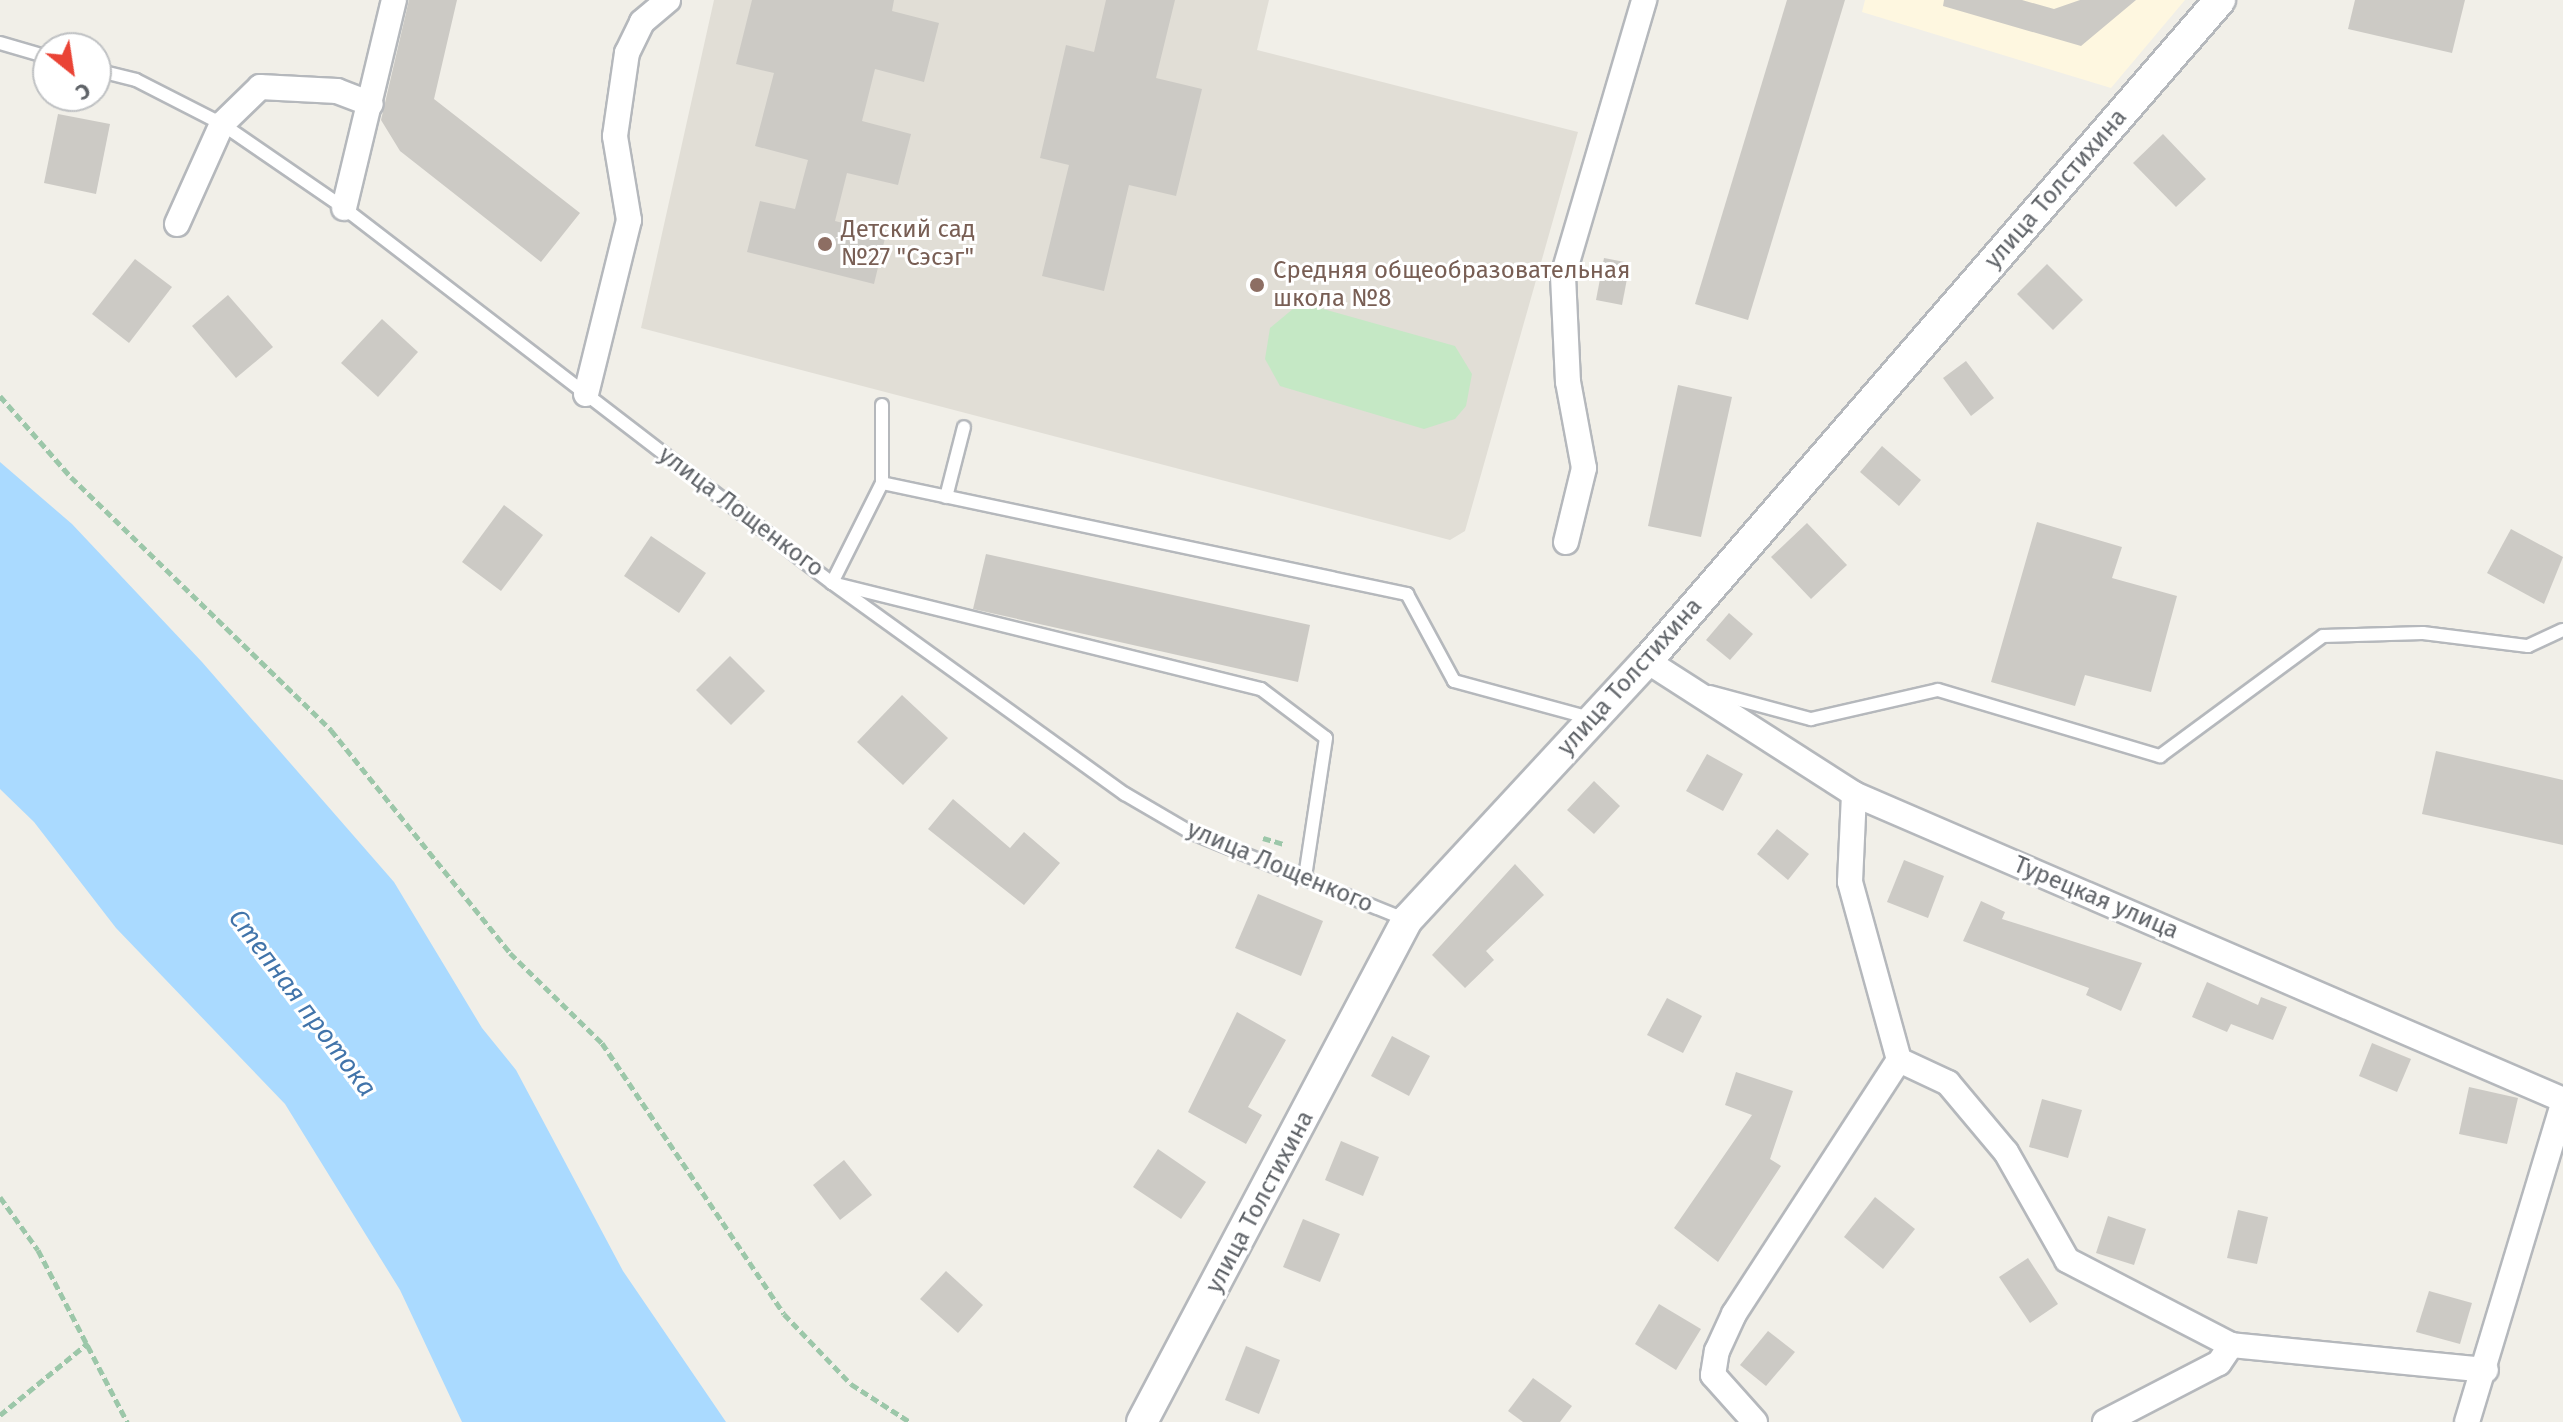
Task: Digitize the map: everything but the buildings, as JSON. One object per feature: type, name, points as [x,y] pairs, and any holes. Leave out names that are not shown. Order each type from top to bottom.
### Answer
[{"type":"street","points":[[344,208],[394,0]]},
{"type":"street","points":[[586,394],[629,220],[615,136],[627,53],[642,22],[668,0]]},
{"type":"street","points":[[1566,542],[1584,468],[1568,382],[1563,276],[1644,0]]},
{"type":"street","name":"улица Толстихина","points":[[1142,1422],[1407,920],[1647,661],[2220,0]]},
{"type":"street","points":[[177,224],[222,124],[260,87],[337,91],[371,104]]},
{"type":"street","name":"Турецкая улица","points":[[1647,661],[1854,794],[2563,1102]]},
{"type":"street","points":[[1755,1422],[1713,1375],[1717,1351],[1734,1314],[1899,1060],[1850,882],[1854,794]]},
{"type":"street","points":[[1899,1060],[1948,1083],[1997,1141],[2043,1209],[2067,1260],[2231,1345],[2486,1370]]},
{"type":"street","points":[[2467,1422],[2486,1370],[2563,1102]]},
{"type":"street","points":[[2105,1422],[2219,1363],[2231,1345]]},
{"type":"lane","points":[[0,43],[32,52]]},
{"type":"lane","name":"улица Лощенкого","points":[[112,74],[136,80],[222,124],[344,208],[832,583],[1125,794],[1190,832],[1407,920]]},
{"type":"lane","points":[[882,405],[882,483],[832,583],[1261,689],[1326,738],[1305,877]]},
{"type":"lane","points":[[946,497],[964,427]]},
{"type":"lane","points":[[882,483],[1407,594],[1454,681],[1593,719]]},
{"type":"lane","points":[[1686,686],[1811,719],[1938,690],[2160,756],[2323,636],[2423,633],[2528,646],[2563,630]]},
{"type":"path","points":[[0,396],[71,477],[331,730],[510,953],[602,1043],[784,1314],[851,1384],[910,1422]]},
{"type":"path","points":[[0,1197],[38,1250],[127,1422]]},
{"type":"path","points":[[0,1415],[88,1343]]},
{"type":"shaded area","name":"Средняя общеобразовательная школа №8","points":[[714,0],[1269,0],[1257,50],[1578,132],[1465,531],[1450,540],[641,328]]},
{"type":"shaded area","points":[[1865,0],[2185,0],[2111,88],[1862,12]]},
{"type":"green space","points":[[1309,305],[1455,346],[1472,374],[1466,406],[1455,419],[1424,429],[1280,386],[1265,359],[1270,328],[1294,308]]},
{"type":"water","name":"Степная протока","points":[[0,462],[72,524],[202,662],[394,882],[482,1028],[516,1070],[623,1271],[726,1422],[462,1422],[400,1290],[285,1104],[116,928],[34,822],[0,789]]},
{"type":"place","name":"Детский сад №27 \"Сэсэг\"","points":[[825,244]]},
{"type":"place","name":"Средняя общеобразовательная школа №8","points":[[1257,285]]}]
